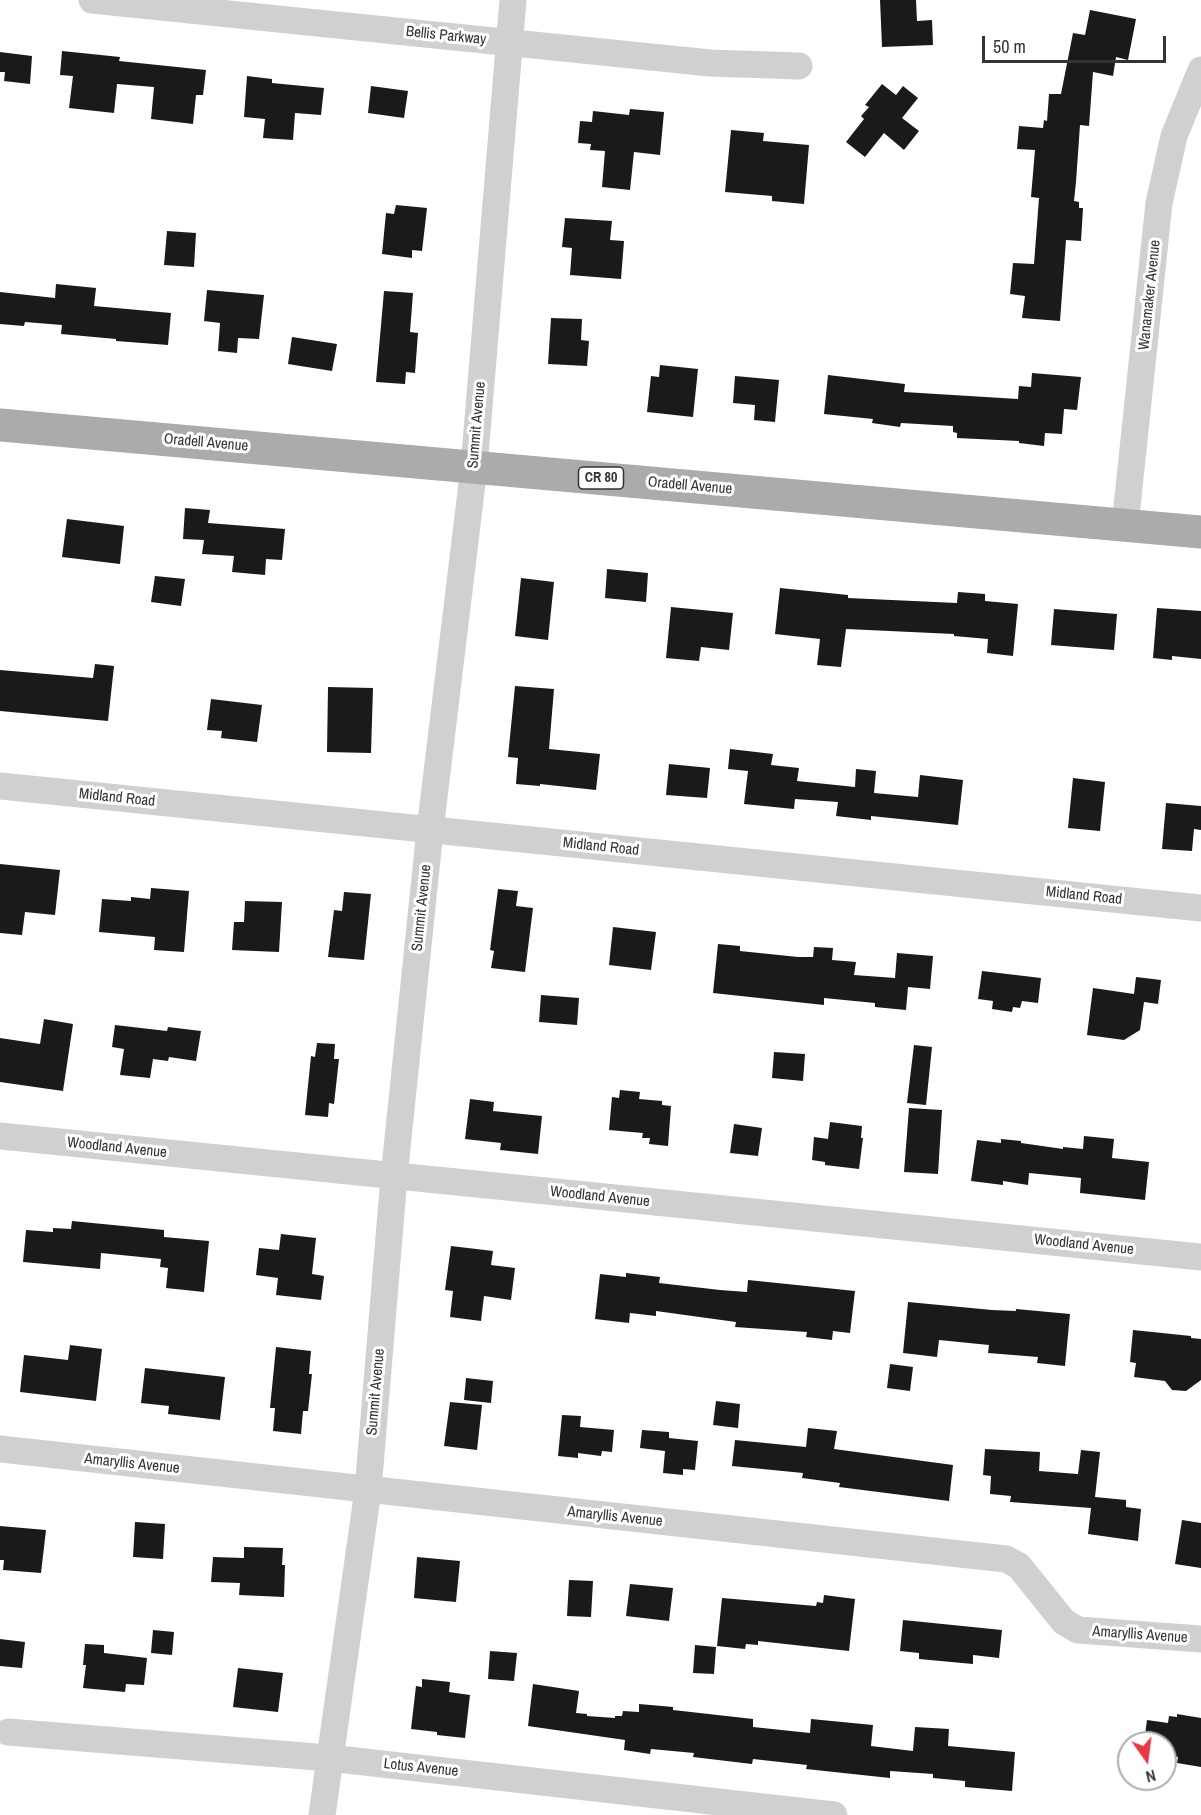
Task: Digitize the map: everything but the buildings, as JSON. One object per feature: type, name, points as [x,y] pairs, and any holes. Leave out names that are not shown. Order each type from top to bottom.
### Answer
[{"type":"main road","name":"Oradell Avenue","points":[[0,425],[1201,532]]},
{"type":"street","name":"Bellis Parkway","points":[[92,0],[710,63],[799,66]]},
{"type":"street","name":"Summit Avenue","points":[[322,1815],[368,1490],[394,1177],[430,830],[474,466],[513,0]]},
{"type":"street","name":"Wanamaker Avenue","points":[[1125,525],[1160,203],[1174,136],[1201,70]]},
{"type":"street","name":"Midland Road","points":[[0,786],[1201,908]]},
{"type":"street","name":"Woodland Avenue","points":[[0,1136],[1201,1257]]},
{"type":"street","name":"Amaryllis Avenue","points":[[0,1449],[1006,1559],[1019,1566],[1064,1622],[1078,1630],[1201,1639]]},
{"type":"street","name":"Lotus Avenue","points":[[8,1732],[329,1758],[701,1808],[834,1815]]}]
